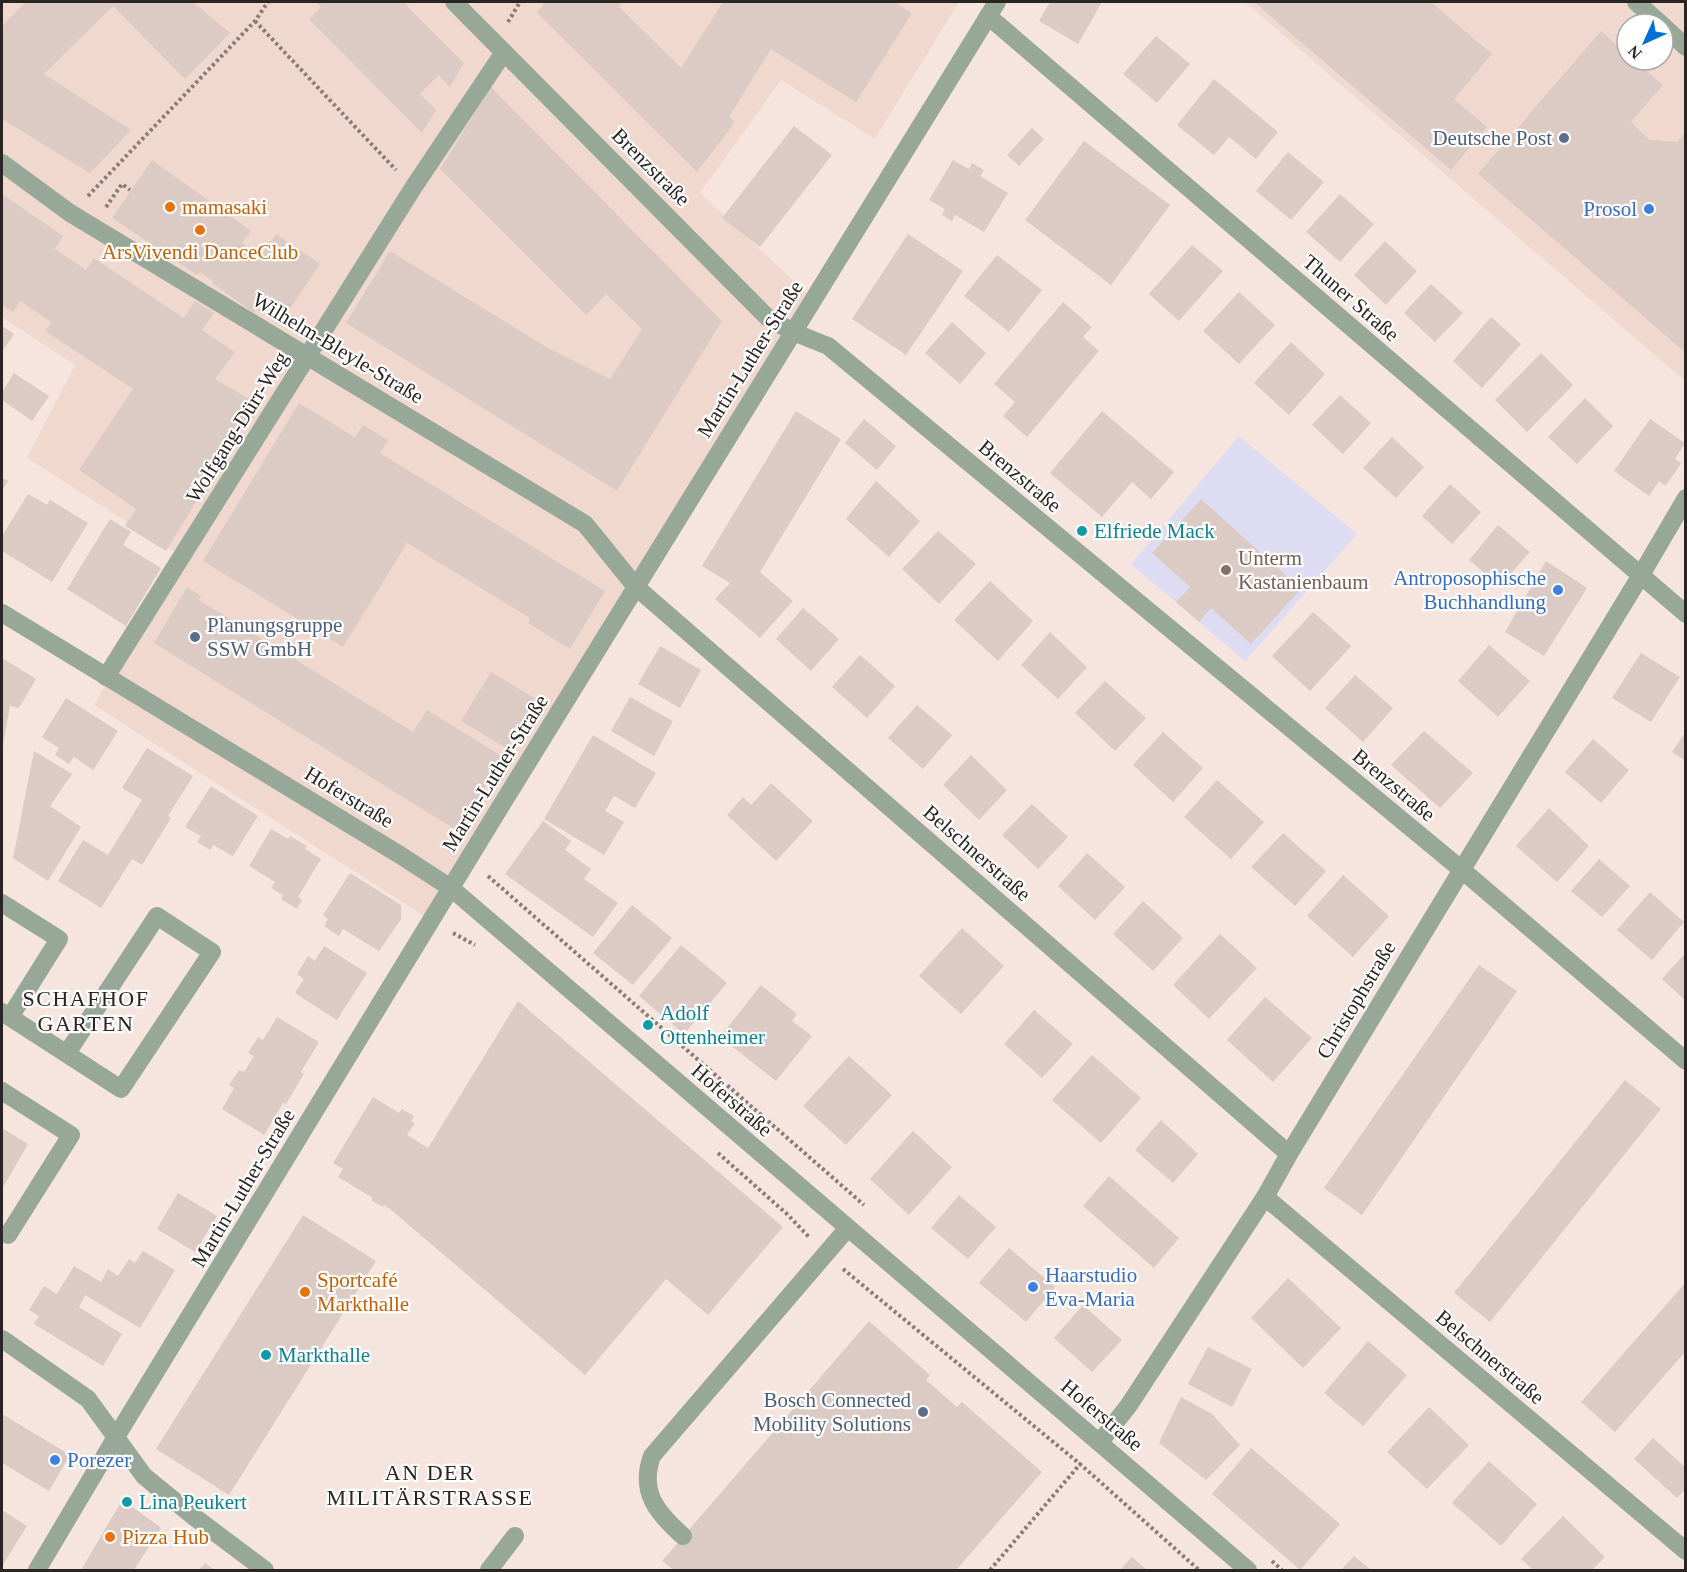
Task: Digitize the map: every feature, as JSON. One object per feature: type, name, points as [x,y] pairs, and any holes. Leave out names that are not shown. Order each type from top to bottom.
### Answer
[{"type":"street","name":"Brenzstraße","points":[[454,2],[767,317],[794,332],[828,346],[1462,870],[1686,1061]]},
{"type":"street","points":[[1636,2],[1647,12]]},
{"type":"street","name":"Martin-Luther-Straße","points":[[37,1570],[451,888],[992,9]]},
{"type":"street","name":"Thuner Straße","points":[[992,9],[1686,614]]},
{"type":"street","name":"Wolfgang-Dürr-Weg","points":[[106,677],[413,188],[504,52]]},
{"type":"street","name":"Wilhelm-Bleyle-Straße","points":[[2,163],[70,213],[585,524],[636,587]]},
{"type":"street","name":"Christophstraße","points":[[1100,1442],[1130,1405],[1265,1197],[1686,498]]},
{"type":"street","name":"Belschnerstraße","points":[[636,587],[1289,1154]]},
{"type":"street","name":"Hoferstraße","points":[[2,613],[451,888],[1248,1570]]},
{"type":"street","points":[[2,903],[59,939],[6,1014],[121,1089],[212,952],[157,916],[67,1053]]},
{"type":"street","points":[[2,1091],[71,1136],[8,1235]]},
{"type":"street","name":"Belschnerstraße","points":[[1265,1197],[1686,1551]]},
{"type":"street","points":[[683,1536],[666,1520],[648,1494],[647,1470],[652,1455],[848,1229]]},
{"type":"street","points":[[2,1339],[88,1399],[144,1476],[265,1570]]},
{"type":"street","points":[[489,1570],[515,1536]]},
{"type":"path","points":[[109,175],[255,21],[268,2]]},
{"type":"path","points":[[255,21],[413,188]]},
{"type":"path","points":[[432,921],[479,948]]},
{"type":"path","points":[[717,1152],[787,1214],[826,1255],[1080,1464],[1199,1570]]},
{"type":"path","points":[[990,1570],[1100,1442]]},
{"type":"shaded area","points":[[2,2],[959,2],[875,139],[781,80],[700,193],[813,299],[432,921],[94,705],[179,555],[27,458],[75,365],[2,317]]},
{"type":"shaded area","points":[[1245,2],[1685,2],[1685,381]]},
{"type":"shaded area","points":[[1239,436],[1357,534],[1245,661],[1131,564]]},
{"type":"building","points":[[26,2],[193,2],[230,33],[185,79],[113,6],[44,74],[131,130],[90,173],[2,119],[2,26]]},
{"type":"building","points":[[316,2],[403,2],[464,63],[450,87],[439,75],[420,94],[436,110],[422,133],[309,19],[321,7]]},
{"type":"building","points":[[545,2],[622,2],[619,7],[681,68],[723,2],[894,2],[912,13],[856,102],[771,49],[729,117],[735,122],[697,172],[537,13]]},
{"type":"building","points":[[1050,2],[1102,2],[1078,44],[1039,21]]},
{"type":"building","points":[[1254,2],[1431,2],[1492,54],[1454,99],[1487,127],[1451,170]]},
{"type":"building","points":[[1601,31],[1615,43],[1615,72],[1648,72],[1663,85],[1631,122],[1650,140],[1677,142],[1686,132],[1686,353],[1478,174]]},
{"type":"building","points":[[1156,36],[1190,64],[1157,103],[1123,74]]},
{"type":"building","points":[[1214,79],[1278,132],[1256,159],[1229,137],[1214,155],[1177,125]]},
{"type":"building","points":[[491,87],[722,321],[617,491],[346,323],[390,251],[546,347],[610,379],[642,329],[606,294],[586,315],[440,169]]},
{"type":"building","points":[[794,126],[832,155],[760,247],[722,218]]},
{"type":"building","points":[[1032,128],[1044,139],[1019,166],[1007,155]]},
{"type":"building","points":[[1084,141],[1170,205],[1111,285],[1025,220]]},
{"type":"building","points":[[1288,152],[1324,182],[1291,220],[1256,191]]},
{"type":"building","points":[[152,160],[251,231],[242,243],[261,256],[276,234],[320,264],[289,310],[267,294],[262,301],[271,306],[264,315],[256,309],[254,313],[200,272],[197,275],[112,218]]},
{"type":"building","points":[[953,160],[969,169],[972,163],[984,170],[980,176],[1008,193],[984,232],[955,215],[952,221],[942,215],[945,209],[929,200]]},
{"type":"building","points":[[2,194],[63,236],[55,249],[86,270],[94,258],[184,318],[195,301],[214,313],[202,330],[235,352],[215,379],[256,403],[166,551],[125,526],[136,509],[79,470],[133,389],[45,331],[51,322],[20,301],[13,312],[2,305]]},
{"type":"building","points":[[1340,194],[1374,224],[1340,262],[1306,232]]},
{"type":"building","points":[[908,234],[963,271],[906,355],[852,319]]},
{"type":"building","points":[[1385,241],[1417,271],[1386,305],[1354,275]]},
{"type":"building","points":[[1192,245],[1223,271],[1179,321],[1149,294]]},
{"type":"building","points":[[997,255],[1042,290],[1009,332],[964,296]]},
{"type":"building","points":[[1431,284],[1463,313],[1435,342],[1404,313]]},
{"type":"building","points":[[1239,292],[1275,325],[1239,364],[1203,331]]},
{"type":"building","points":[[1063,302],[1092,327],[1083,337],[1099,351],[1027,437],[1003,416],[1015,402],[994,384]]},
{"type":"building","points":[[1491,317],[1521,344],[1482,388],[1453,361]]},
{"type":"building","points":[[952,322],[986,353],[960,384],[925,353]]},
{"type":"building","points":[[2,326],[14,334],[2,352]]},
{"type":"building","points":[[1291,342],[1325,374],[1289,415],[1254,383]]},
{"type":"building","points":[[1541,353],[1573,385],[1527,432],[1495,400]]},
{"type":"building","points":[[14,373],[49,396],[32,421],[2,400],[2,392]]},
{"type":"building","points":[[1340,395],[1371,423],[1343,454],[1312,425]]},
{"type":"building","points":[[1585,398],[1613,426],[1577,464],[1548,437]]},
{"type":"building","points":[[299,403],[355,437],[363,425],[388,440],[380,453],[605,591],[570,649],[528,623],[530,618],[407,543],[343,647],[203,561]]},
{"type":"building","points":[[796,411],[841,439],[760,572],[793,601],[760,638],[715,599],[730,583],[702,566]]},
{"type":"building","points":[[1102,411],[1174,472],[1151,499],[1132,482],[1102,517],[1050,473]]},
{"type":"building","points":[[864,419],[896,446],[877,470],[845,443]]},
{"type":"building","points":[[1650,419],[1685,443],[1675,459],[1681,463],[1674,474],[1665,486],[1659,481],[1649,496],[1614,471]]},
{"type":"building","points":[[1392,437],[1424,467],[1396,498],[1363,468]]},
{"type":"building","points":[[2,477],[8,481],[2,491]]},
{"type":"building","points":[[876,481],[920,521],[889,557],[846,519]]},
{"type":"building","points":[[1450,484],[1481,512],[1452,544],[1422,516]]},
{"type":"building","points":[[28,494],[47,505],[50,500],[88,523],[52,582],[2,551],[2,536]]},
{"type":"building","name":"Unterm Kastanienbaum","points":[[1201,499],[1301,589],[1251,644],[1211,608],[1199,622],[1176,602],[1190,587],[1152,553]]},
{"type":"building","points":[[110,519],[131,532],[123,545],[161,568],[126,626],[67,589]]},
{"type":"building","points":[[1498,525],[1530,552],[1500,586],[1469,560]]},
{"type":"building","points":[[938,531],[976,564],[939,604],[902,569]]},
{"type":"building","points":[[1546,561],[1587,588],[1544,656],[1505,632]]},
{"type":"building","points":[[990,581],[1033,621],[998,661],[954,620]]},
{"type":"building","points":[[187,587],[201,596],[199,600],[413,732],[427,710],[503,757],[458,831],[154,643]]},
{"type":"building","points":[[803,608],[839,639],[811,671],[776,639]]},
{"type":"building","points":[[1313,612],[1351,646],[1310,691],[1272,656]]},
{"type":"building","points":[[1050,632],[1087,667],[1058,699],[1021,665]]},
{"type":"building","points":[[1489,645],[1530,681],[1498,717],[1458,681]]},
{"type":"building","points":[[660,646],[701,670],[680,708],[638,684]]},
{"type":"building","points":[[1641,653],[1680,677],[1651,722],[1612,698]]},
{"type":"building","points":[[860,655],[895,686],[867,718],[832,687]]},
{"type":"building","points":[[2,658],[36,679],[19,708],[10,706],[3,745]]},
{"type":"building","points":[[491,672],[536,699],[506,748],[461,721]]},
{"type":"building","points":[[1355,675],[1393,708],[1363,742],[1325,708]]},
{"type":"building","points":[[1105,681],[1146,718],[1115,751],[1075,713]]},
{"type":"building","points":[[630,697],[673,721],[654,756],[611,731]]},
{"type":"building","points":[[66,698],[118,731],[93,770],[74,757],[69,764],[55,755],[59,748],[42,737]]},
{"type":"building","points":[[917,705],[952,735],[923,769],[888,738]]},
{"type":"building","points":[[1424,731],[1473,773],[1440,808],[1391,765]]},
{"type":"building","points":[[1686,731],[1686,761],[1672,752]]},
{"type":"building","points":[[1163,732],[1203,768],[1173,802],[1133,765]]},
{"type":"building","points":[[593,735],[656,773],[635,808],[614,796],[605,811],[624,822],[604,855],[544,819]]},
{"type":"building","points":[[1593,739],[1629,770],[1601,803],[1565,772]]},
{"type":"building","points":[[147,748],[193,776],[168,816],[171,818],[142,865],[132,859],[101,908],[58,881],[83,840],[108,855],[142,800],[122,788]]},
{"type":"building","points":[[34,751],[72,774],[50,806],[81,827],[48,881],[13,858]]},
{"type":"building","points":[[971,755],[1007,790],[979,820],[943,785]]},
{"type":"building","points":[[1217,780],[1264,822],[1231,859],[1184,817]]},
{"type":"building","points":[[771,783],[813,821],[776,861],[727,815],[743,797],[751,805]]},
{"type":"building","points":[[211,786],[258,816],[233,856],[213,845],[210,850],[197,842],[201,836],[185,827]]},
{"type":"building","points":[[1032,804],[1068,837],[1038,869],[1002,835]]},
{"type":"building","points":[[1549,808],[1589,846],[1557,882],[1516,846]]},
{"type":"building","points":[[543,821],[571,841],[565,850],[591,869],[584,879],[618,903],[593,937],[505,874]]},
{"type":"building","points":[[271,829],[307,846],[305,849],[321,859],[298,897],[302,900],[297,909],[281,899],[283,895],[271,888],[275,882],[249,866]]},
{"type":"building","points":[[1283,833],[1326,871],[1295,906],[1251,867]]},
{"type":"building","points":[[1087,853],[1125,887],[1095,920],[1058,886]]},
{"type":"building","points":[[1599,859],[1630,886],[1602,917],[1571,891]]},
{"type":"building","points":[[350,873],[401,905],[401,919],[379,951],[343,929],[339,936],[324,926],[328,919],[323,915]]},
{"type":"building","points":[[1343,875],[1389,916],[1353,957],[1307,916]]},
{"type":"building","points":[[1650,892],[1684,922],[1652,960],[1617,930]]},
{"type":"building","points":[[1143,901],[1183,938],[1153,971],[1113,934]]},
{"type":"building","points":[[632,905],[672,938],[633,985],[593,953]]},
{"type":"building","points":[[962,928],[1004,966],[961,1014],[919,976]]},
{"type":"building","points":[[1220,934],[1257,968],[1209,1019],[1173,985]]},
{"type":"building","points":[[681,945],[727,983],[684,1034],[639,996]]},
{"type":"building","points":[[324,946],[367,973],[337,1020],[295,993],[304,979],[297,974],[308,956],[315,961]]},
{"type":"building","points":[[1686,952],[1686,1001],[1662,979]]},
{"type":"building","points":[[1479,965],[1517,991],[1362,1215],[1324,1188]]},
{"type":"building","points":[[761,985],[797,1014],[792,1021],[812,1036],[776,1081],[720,1037]]},
{"type":"building","points":[[1265,997],[1312,1038],[1273,1082],[1227,1040]]},
{"type":"building","points":[[518,1001],[783,1227],[708,1315],[666,1279],[585,1375],[390,1209],[371,1200],[373,1198],[338,1177],[343,1169],[333,1163],[373,1097],[399,1113],[402,1109],[414,1116],[411,1121],[415,1123],[407,1135],[428,1148]]},
{"type":"building","points":[[1034,1010],[1073,1044],[1042,1078],[1004,1044]]},
{"type":"building","points":[[277,1017],[319,1042],[301,1072],[304,1074],[264,1135],[222,1109],[234,1088],[229,1085],[239,1070],[244,1072],[254,1056],[248,1053],[258,1037],[263,1040]]},
{"type":"building","points":[[1092,1055],[1141,1098],[1101,1143],[1052,1100]]},
{"type":"building","points":[[849,1056],[892,1095],[846,1145],[803,1106]]},
{"type":"building","points":[[1625,1080],[1661,1109],[1490,1322],[1454,1293]]},
{"type":"building","points":[[1161,1120],[1198,1154],[1173,1183],[1135,1150]]},
{"type":"building","points":[[2,1128],[28,1144],[2,1189]]},
{"type":"building","points":[[913,1131],[952,1167],[909,1215],[870,1179]]},
{"type":"building","points":[[1109,1176],[1179,1238],[1154,1268],[1083,1206]]},
{"type":"building","points":[[178,1193],[217,1216],[195,1252],[157,1229]]},
{"type":"building","points":[[959,1195],[996,1227],[968,1259],[931,1228]]},
{"type":"building","name":"Markthalle","points":[[303,1215],[376,1261],[229,1495],[156,1449]]},
{"type":"building","points":[[1009,1248],[1055,1287],[1026,1322],[979,1283]]},
{"type":"building","points":[[143,1251],[175,1270],[140,1328],[85,1295],[79,1307],[122,1334],[103,1366],[34,1324],[39,1316],[29,1310],[44,1286],[57,1294],[74,1266],[101,1282],[108,1269],[118,1276],[129,1259],[135,1263]]},
{"type":"building","points":[[1288,1278],[1341,1328],[1303,1368],[1251,1318]]},
{"type":"building","points":[[1686,1282],[1686,1351],[1615,1432],[1581,1402]]},
{"type":"building","points":[[1083,1305],[1122,1340],[1092,1372],[1054,1338]]},
{"type":"building","points":[[869,1321],[930,1375],[926,1380],[957,1407],[962,1402],[1042,1472],[956,1570],[674,1570],[662,1561]]},
{"type":"building","points":[[1368,1341],[1407,1375],[1363,1426],[1324,1393]]},
{"type":"building","points":[[1208,1347],[1252,1369],[1232,1407],[1188,1384]]},
{"type":"building","points":[[1181,1397],[1212,1414],[1240,1445],[1206,1480],[1159,1443]]},
{"type":"building","points":[[1429,1407],[1469,1445],[1427,1489],[1387,1452]]},
{"type":"building","points":[[2,1414],[70,1455],[49,1491],[2,1463]]},
{"type":"building","points":[[1653,1438],[1686,1468],[1686,1488],[1677,1498],[1634,1459]]},
{"type":"building","points":[[1251,1448],[1340,1524],[1300,1570],[1212,1494]]},
{"type":"building","points":[[1489,1461],[1537,1504],[1501,1546],[1452,1503]]},
{"type":"building","points":[[120,1504],[130,1505],[161,1528],[134,1570],[81,1570]]},
{"type":"building","points":[[2,1510],[27,1526],[2,1566]]},
{"type":"building","points":[[1563,1516],[1605,1557],[1592,1570],[1533,1570],[1521,1559]]},
{"type":"building","points":[[1354,1556],[1371,1570],[1341,1570]]},
{"type":"building","points":[[1132,1557],[1147,1570],[1120,1570]]},
{"type":"building","points":[[205,1563],[215,1570],[199,1570]]},
{"type":"place","name":"Deutsche Post","points":[[1564,138]]},
{"type":"place","name":"mamasaki","points":[[170,207]]},
{"type":"place","name":"Prosol","points":[[1649,209]]},
{"type":"place","name":"ArsVivendi DanceClub","points":[[200,230]]},
{"type":"place","name":"Elfriede Mack","points":[[1082,531]]},
{"type":"place","name":"Unterm Kastanienbaum","points":[[1226,570]]},
{"type":"place","name":"Antroposophische Buchhandlung","points":[[1558,590]]},
{"type":"place","name":"Planungsgruppe SSW GmbH","points":[[195,637]]},
{"type":"place","name":"Adolf Ottenheimer","points":[[648,1025]]},
{"type":"place","name":"Haarstudio Eva-Maria","points":[[1033,1287]]},
{"type":"place","name":"Sportcafé Markthalle","points":[[305,1292]]},
{"type":"place","name":"Markthalle","points":[[266,1355]]},
{"type":"place","name":"Bosch Connected Mobility Solutions","points":[[923,1412]]},
{"type":"place","name":"Porezer","points":[[55,1460]]},
{"type":"place","name":"Lina Peukert","points":[[127,1502]]},
{"type":"place","name":"Pizza Hub","points":[[110,1537]]},
{"type":"district","name":"SCHAFHOF GARTEN","points":[[86,1010]]},
{"type":"district","name":"AN DER MILITÄRSTRASSE","points":[[430,1484]]}]
